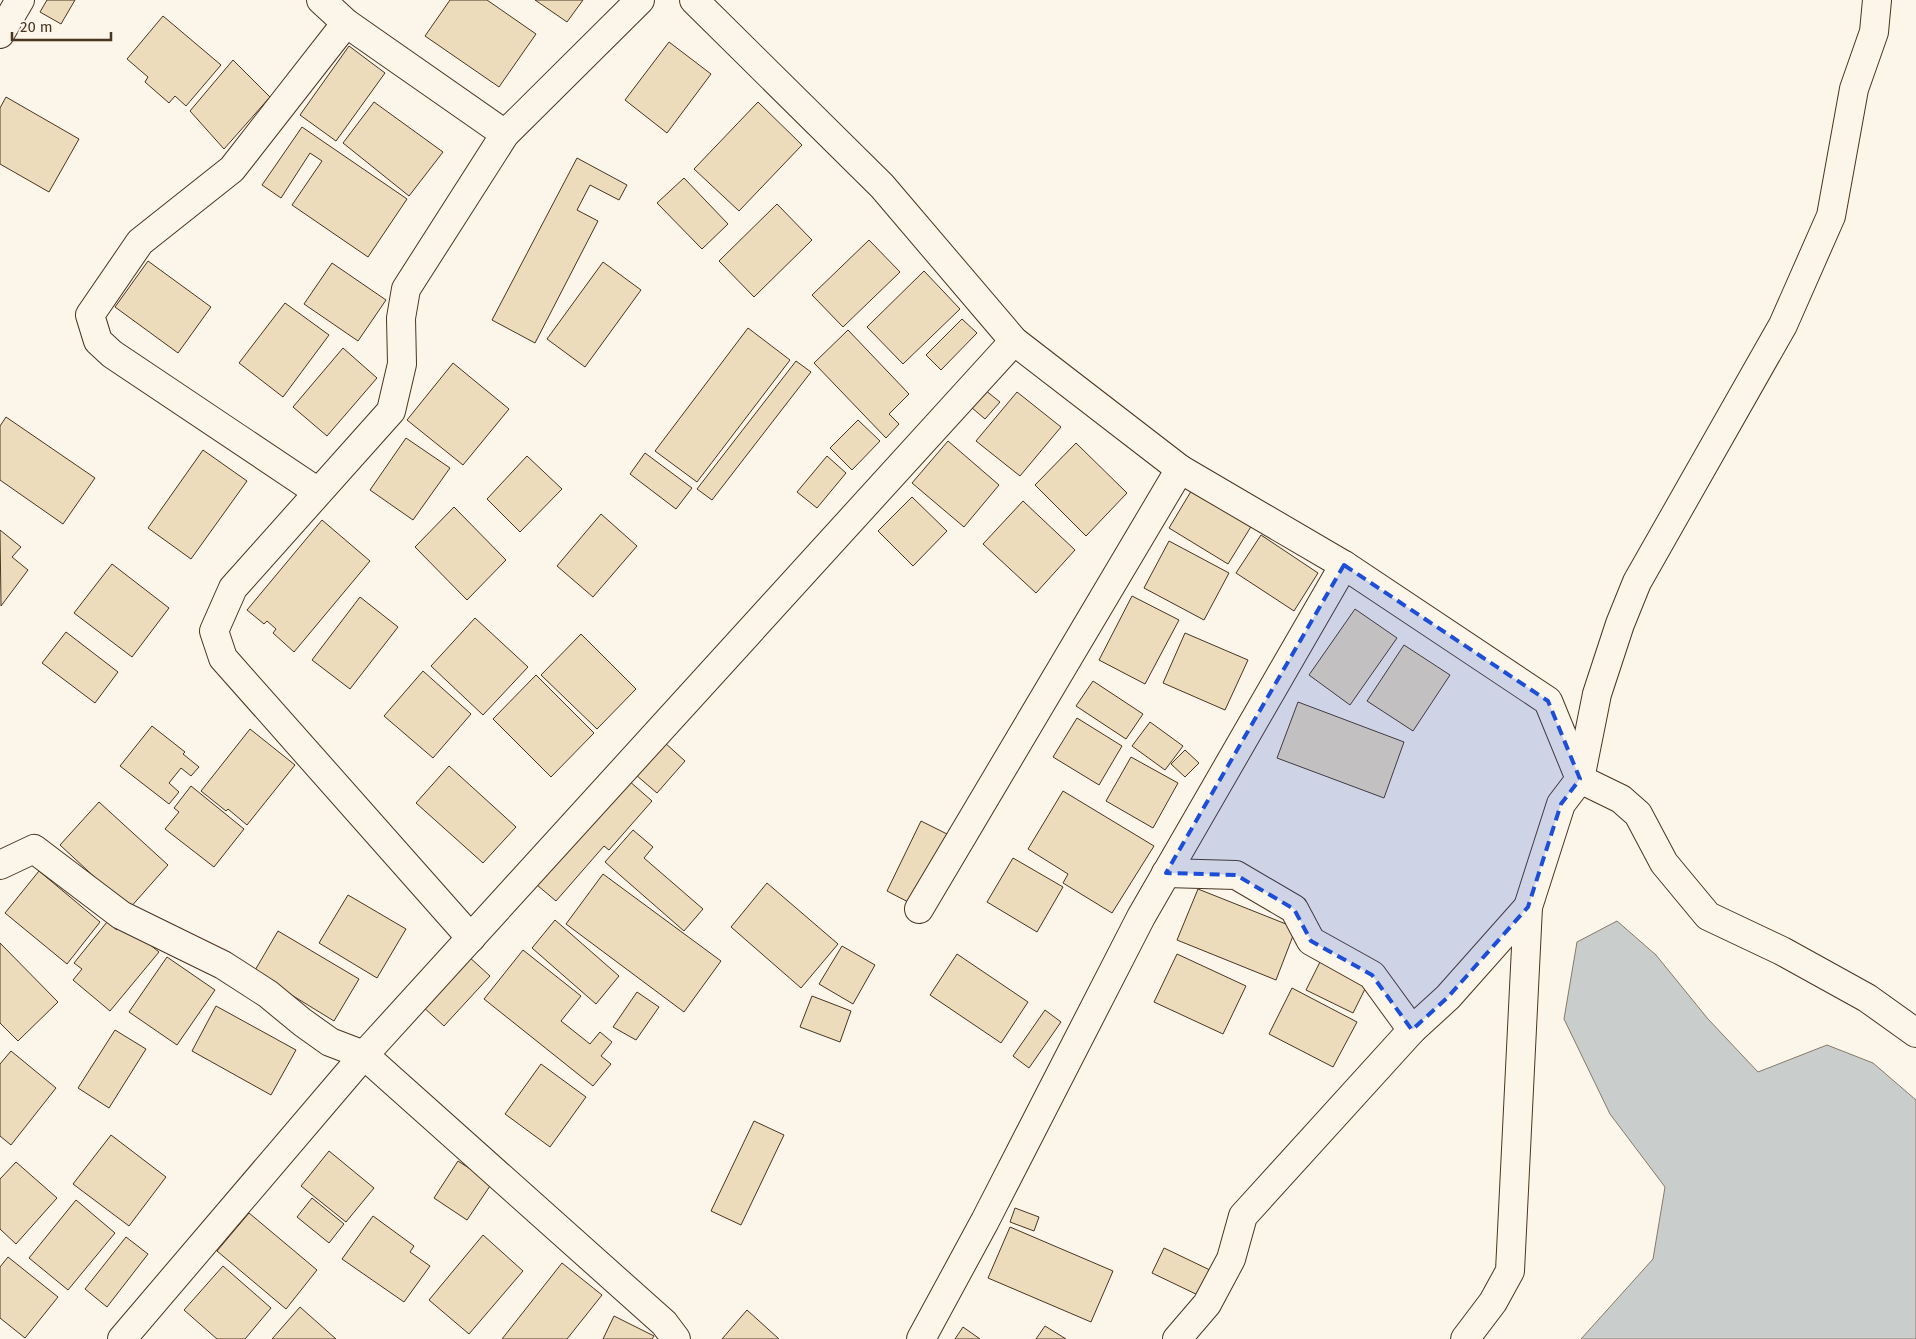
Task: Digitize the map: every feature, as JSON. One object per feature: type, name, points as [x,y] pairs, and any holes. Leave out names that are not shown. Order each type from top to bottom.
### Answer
[{"type":"street","points":[[0,34],[20,0]]},
{"type":"street","points":[[321,0],[346,23],[505,134]]},
{"type":"street","points":[[471,938],[223,658],[214,631],[233,588],[391,411],[402,364],[401,318],[406,289],[505,134],[640,0]]},
{"type":"street","points":[[694,0],[882,186],[1014,341],[1180,469],[1344,564],[1548,701],[1580,779],[1621,799],[1638,814],[1664,863],[1708,916],[1782,951],[1867,998],[1916,1033]]},
{"type":"street","points":[[1465,1339],[1493,1302],[1510,1272],[1528,907],[1561,804],[1580,779],[1597,694],[1620,624],[1637,582],[1783,325],[1831,216],[1854,88],[1874,32],[1877,0]]},
{"type":"street","points":[[318,492],[112,354],[98,341],[90,315],[140,242],[232,169],[346,23]]},
{"type":"street","points":[[135,1334],[364,1054],[1014,341]]},
{"type":"street","points":[[919,909],[1180,469]]},
{"type":"street","points":[[921,1339],[989,1212],[1141,917],[1344,564]]},
{"type":"street","points":[[0,865],[34,849],[121,915],[223,965],[268,994],[330,1042],[364,1054],[664,1323],[676,1339]]},
{"type":"street","points":[[1166,873],[1236,875],[1294,909],[1311,941],[1372,975],[1412,1030]]},
{"type":"street","points":[[1177,1339],[1207,1304],[1231,1259],[1243,1216],[1412,1030],[1448,997],[1528,907]]},
{"type":"highlighted area","points":[[1344,565],[1548,701],[1580,779],[1561,804],[1528,907],[1448,997],[1412,1030],[1372,975],[1311,941],[1294,909],[1236,875],[1166,873]]},
{"type":"shaded area","points":[[1617,921],[1656,955],[1708,1019],[1758,1072],[1827,1045],[1873,1063],[1916,1100],[1916,1339],[1581,1339],[1653,1259],[1665,1187],[1610,1114],[1564,1019],[1577,942]]},
{"type":"building","points":[[47,0],[75,0],[61,24],[40,12]]},
{"type":"building","points":[[450,0],[487,0],[536,34],[499,87],[425,36]]},
{"type":"building","points":[[535,0],[583,0],[567,22]]},
{"type":"building","points":[[163,16],[221,65],[186,106],[175,96],[169,103],[145,82],[148,77],[127,59]]},
{"type":"building","points":[[669,42],[711,74],[667,133],[625,100]]},
{"type":"building","points":[[349,46],[385,73],[336,141],[300,115]]},
{"type":"building","points":[[233,60],[270,97],[224,149],[190,111]]},
{"type":"building","points":[[6,97],[79,139],[49,192],[0,164],[0,108]]},
{"type":"building","points":[[374,102],[443,152],[409,196],[343,143]]},
{"type":"building","points":[[758,102],[802,145],[739,211],[694,169]]},
{"type":"building","points":[[302,127],[407,199],[368,257],[292,205],[322,161],[310,153],[281,198],[262,185]]},
{"type":"building","points":[[577,158],[627,185],[619,200],[590,185],[577,210],[598,221],[535,343],[492,320]]},
{"type":"building","points":[[684,178],[728,224],[702,249],[657,203]]},
{"type":"building","points":[[777,204],[812,240],[754,297],[719,261]]},
{"type":"building","points":[[869,240],[900,272],[843,327],[812,295]]},
{"type":"building","points":[[148,261],[211,307],[178,353],[115,307]]},
{"type":"building","points":[[603,262],[641,290],[585,367],[547,339]]},
{"type":"building","points":[[332,263],[386,300],[358,341],[304,304]]},
{"type":"building","points":[[924,271],[960,309],[903,364],[867,327]]},
{"type":"building","points":[[285,303],[329,335],[283,397],[239,363]]},
{"type":"building","points":[[962,319],[977,333],[941,370],[926,355]]},
{"type":"building","points":[[748,328],[790,360],[697,482],[655,451]]},
{"type":"building","points":[[848,330],[909,394],[889,414],[899,424],[886,438],[814,363]]},
{"type":"building","points":[[343,348],[377,378],[327,436],[293,407]]},
{"type":"building","points":[[796,361],[811,372],[712,500],[697,489]]},
{"type":"building","points":[[453,363],[509,409],[463,465],[407,420]]},
{"type":"building","points":[[985,390],[1000,402],[985,419],[971,407]]},
{"type":"building","points":[[1017,392],[1061,427],[1020,476],[976,441]]},
{"type":"building","points":[[6,417],[95,478],[63,524],[0,480],[0,426]]},
{"type":"building","points":[[858,420],[880,441],[852,470],[830,448]]},
{"type":"building","points":[[406,438],[450,468],[413,520],[370,490]]},
{"type":"building","points":[[948,441],[999,485],[964,527],[912,483]]},
{"type":"building","points":[[1076,443],[1127,493],[1086,536],[1035,485]]},
{"type":"building","points":[[203,450],[247,481],[191,559],[148,528]]},
{"type":"building","points":[[645,453],[692,488],[676,509],[630,474]]},
{"type":"building","points":[[527,456],[562,489],[520,532],[487,499]]},
{"type":"building","points":[[827,456],[846,473],[817,508],[797,492]]},
{"type":"building","points":[[1193,488],[1252,525],[1228,564],[1169,528]]},
{"type":"building","points":[[912,497],[947,531],[913,566],[878,531]]},
{"type":"building","points":[[1023,501],[1075,550],[1036,593],[983,544]]},
{"type":"building","points":[[454,507],[506,560],[467,600],[415,547]]},
{"type":"building","points":[[601,514],[637,546],[593,597],[557,566]]},
{"type":"building","points":[[322,520],[370,561],[294,652],[273,633],[276,629],[267,621],[264,624],[247,610]]},
{"type":"building","points":[[0,530],[21,547],[12,557],[28,570],[1,606]]},
{"type":"building","points":[[1261,535],[1318,573],[1294,611],[1236,573]]},
{"type":"building","points":[[1169,541],[1229,573],[1204,620],[1144,588]]},
{"type":"building","points":[[112,564],[169,608],[132,657],[74,613]]},
{"type":"building","points":[[1132,596],[1179,620],[1145,684],[1099,660]]},
{"type":"building","points":[[360,597],[398,627],[350,689],[312,660]]},
{"type":"building","points":[[1355,609],[1397,638],[1350,705],[1309,675]]},
{"type":"building","points":[[475,618],[528,667],[483,715],[431,666]]},
{"type":"building","points":[[66,632],[118,672],[95,703],[42,663]]},
{"type":"building","points":[[1185,633],[1248,660],[1225,710],[1163,683]]},
{"type":"building","points":[[581,634],[636,689],[597,729],[541,675]]},
{"type":"building","points":[[1404,645],[1450,675],[1413,731],[1367,701]]},
{"type":"building","points":[[423,671],[471,714],[433,758],[384,716]]},
{"type":"building","points":[[536,675],[594,733],[551,777],[493,719]]},
{"type":"building","points":[[1093,681],[1143,714],[1126,739],[1076,706]]},
{"type":"building","points":[[1298,702],[1404,742],[1384,798],[1277,758]]},
{"type":"building","points":[[1077,718],[1122,746],[1099,785],[1053,757]]},
{"type":"building","points":[[1150,722],[1183,746],[1165,770],[1132,746]]},
{"type":"building","points":[[152,726],[185,752],[183,754],[199,767],[191,776],[181,768],[169,783],[179,792],[169,804],[120,766]]},
{"type":"building","points":[[250,729],[295,765],[247,825],[228,809],[226,811],[201,791]]},
{"type":"building","points":[[664,742],[685,761],[657,793],[636,775]]},
{"type":"building","points":[[1185,750],[1199,763],[1185,777],[1171,764]]},
{"type":"building","points":[[1131,757],[1178,783],[1153,828],[1106,801]]},
{"type":"building","points":[[449,766],[516,827],[483,863],[416,803]]},
{"type":"building","points":[[628,780],[652,801],[609,850],[604,846],[556,901],[537,885]]},
{"type":"building","points":[[191,786],[244,829],[214,867],[165,829],[179,812],[174,808]]},
{"type":"building","points":[[1063,791],[1154,846],[1112,913],[1063,883],[1068,874],[1028,849]]},
{"type":"building","points":[[99,802],[168,865],[129,909],[60,845]]},
{"type":"building","points":[[921,821],[949,835],[914,905],[887,891]]},
{"type":"building","points":[[633,830],[653,847],[644,858],[703,909],[684,931],[605,862]]},
{"type":"building","points":[[1013,858],[1063,887],[1037,932],[987,902]]},
{"type":"building","points":[[39,871],[100,922],[67,964],[5,913]]},
{"type":"building","points":[[603,874],[721,961],[684,1012],[566,924]]},
{"type":"building","points":[[767,883],[838,944],[801,988],[731,927]]},
{"type":"building","points":[[1198,889],[1296,928],[1276,980],[1177,940]]},
{"type":"building","points":[[348,895],[406,929],[377,978],[319,943]]},
{"type":"building","points":[[555,920],[619,976],[596,1004],[532,948]]},
{"type":"building","points":[[107,922],[117,930],[123,923],[159,952],[110,1011],[73,980],[82,969],[74,963]]},
{"type":"building","points":[[278,931],[359,979],[334,1021],[254,972]]},
{"type":"building","points":[[0,943],[58,1002],[18,1041],[0,1023]]},
{"type":"building","points":[[842,946],[875,965],[853,1004],[819,984]]},
{"type":"building","points":[[523,950],[581,996],[561,1021],[590,1044],[600,1032],[612,1042],[601,1056],[611,1064],[593,1086],[484,999]]},
{"type":"building","points":[[957,954],[1028,1002],[1001,1043],[930,995]]},
{"type":"building","points":[[1177,954],[1246,986],[1223,1034],[1154,1002]]},
{"type":"building","points":[[468,956],[490,976],[444,1026],[422,1006]]},
{"type":"building","points":[[167,957],[215,990],[177,1045],[129,1012]]},
{"type":"building","points":[[1321,960],[1368,983],[1353,1013],[1306,990]]},
{"type":"building","points":[[1292,988],[1357,1022],[1333,1067],[1269,1034]]},
{"type":"building","points":[[637,992],[659,1007],[636,1040],[613,1027]]},
{"type":"building","points":[[812,996],[851,1011],[840,1042],[800,1027]]},
{"type":"building","points":[[216,1006],[296,1050],[271,1095],[192,1051]]},
{"type":"building","points":[[1045,1010],[1061,1022],[1029,1068],[1013,1056]]},
{"type":"building","points":[[115,1030],[146,1049],[109,1108],[78,1088]]},
{"type":"building","points":[[11,1051],[56,1088],[11,1145],[0,1136],[0,1064]]},
{"type":"building","points":[[541,1064],[586,1097],[550,1147],[505,1114]]},
{"type":"building","points":[[754,1121],[784,1135],[741,1225],[711,1211]]},
{"type":"building","points":[[111,1135],[166,1177],[129,1226],[73,1184]]},
{"type":"building","points":[[329,1151],[374,1188],[346,1222],[301,1186]]},
{"type":"building","points":[[458,1161],[492,1183],[467,1220],[434,1198]]},
{"type":"building","points":[[16,1162],[57,1198],[16,1244],[0,1229],[0,1179]]},
{"type":"building","points":[[312,1198],[344,1224],[329,1243],[297,1217]]},
{"type":"building","points":[[76,1200],[115,1233],[68,1290],[29,1258]]},
{"type":"building","points":[[1015,1208],[1039,1217],[1034,1231],[1010,1222]]},
{"type":"building","points":[[249,1213],[317,1270],[286,1309],[217,1251]]},
{"type":"building","points":[[373,1216],[414,1246],[410,1252],[430,1266],[404,1302],[342,1259]]},
{"type":"building","points":[[1010,1227],[1113,1271],[1091,1322],[988,1278]]},
{"type":"building","points":[[483,1235],[523,1271],[469,1334],[429,1300]]},
{"type":"building","points":[[126,1237],[148,1254],[107,1307],[85,1289]]},
{"type":"building","points":[[1164,1248],[1212,1271],[1200,1296],[1152,1273]]},
{"type":"building","points":[[8,1257],[58,1297],[25,1338],[0,1318],[0,1267]]},
{"type":"building","points":[[562,1263],[602,1295],[567,1339],[502,1339]]},
{"type":"building","points":[[223,1266],[271,1308],[245,1339],[217,1339],[184,1310]]},
{"type":"building","points":[[300,1307],[336,1339],[272,1339]]},
{"type":"building","points":[[747,1310],[779,1339],[722,1339]]},
{"type":"building","points":[[614,1316],[654,1336],[652,1339],[603,1339]]},
{"type":"building","points":[[1045,1326],[1066,1339],[1036,1339]]},
{"type":"building","points":[[963,1327],[980,1339],[955,1339]]}]
